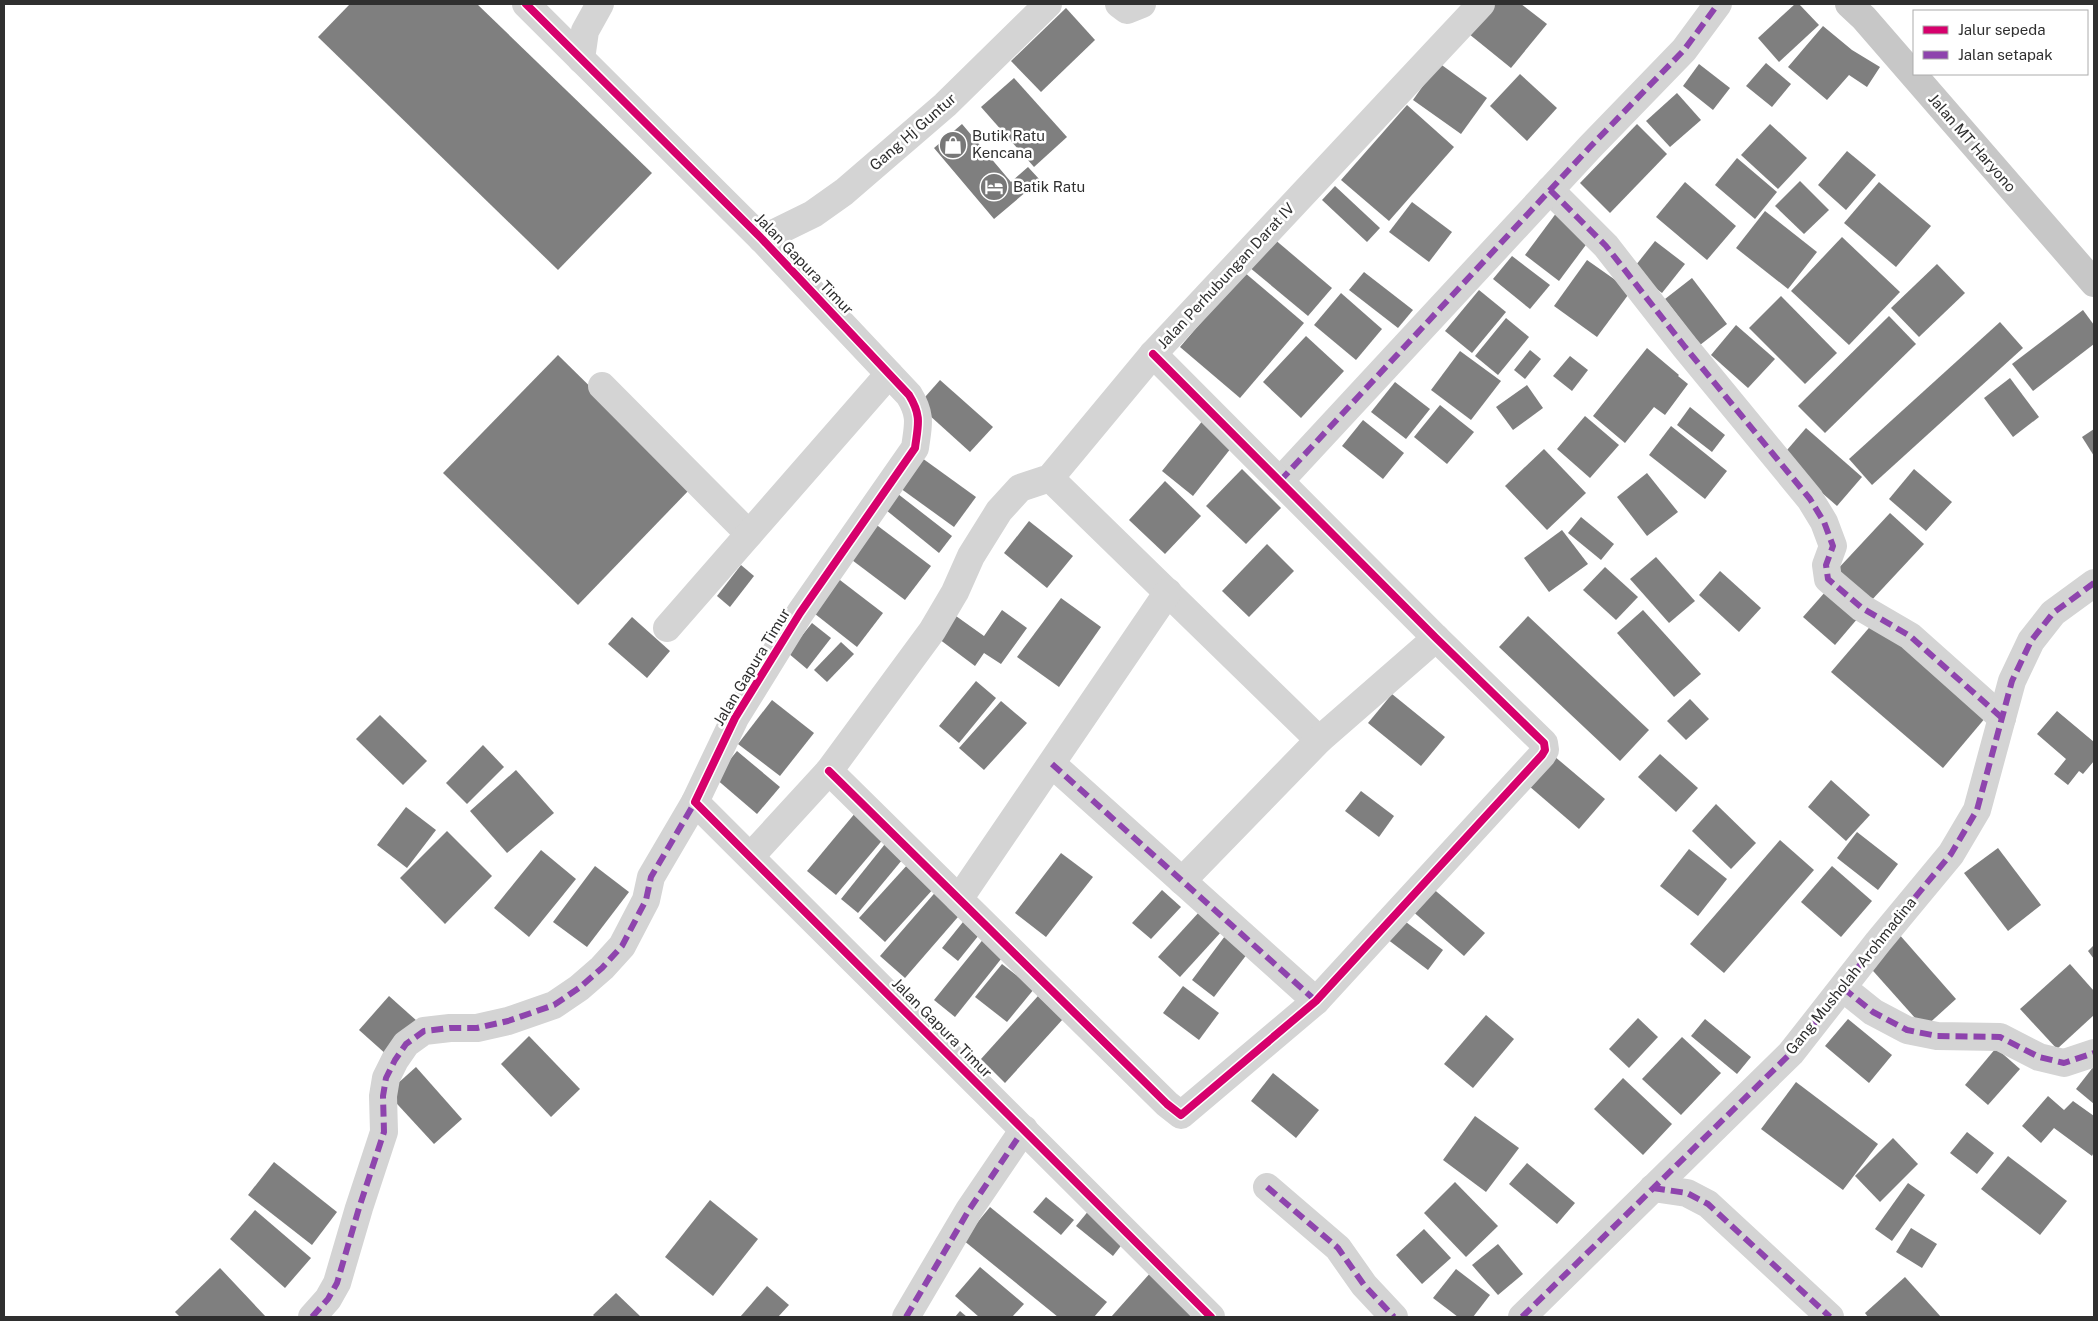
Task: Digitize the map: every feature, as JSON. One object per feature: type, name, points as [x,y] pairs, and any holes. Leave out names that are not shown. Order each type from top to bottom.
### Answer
[{"type":"main road","name":"Jalan MT Haryono","points":[[1849,4],[1864,18],[1913,74]]},
{"type":"main road","name":"Jalan MT Haryono","points":[[1913,75],[2094,283]]},
{"type":"street","name":"Jalan Gapura Timur","points":[[526,4],[762,239],[909,395],[918,408],[919,424],[915,448],[800,613],[734,718],[695,802],[1211,1317]]},
{"type":"street","points":[[581,58],[585,31],[600,4]]},
{"type":"street","name":"Gang Hj Guntur","points":[[762,239],[813,214],[844,192],[946,106],[1048,4]]},
{"type":"street","points":[[1119,4],[1127,10],[1142,4]]},
{"type":"street","name":"Jalan Perhubungan Darat IV","points":[[1050,478],[1153,354],[1481,4]]},
{"type":"street","points":[[1280,481],[1550,190],[1684,50],[1718,4]]},
{"type":"street","points":[[1550,190],[1606,246],[1685,347],[1810,499],[1824,522],[1833,546],[1826,565],[1828,580],[1862,608],[1910,636],[2002,718]]},
{"type":"street","points":[[829,771],[1167,1104],[1182,1115],[1316,1001],[1546,750],[1544,743],[1436,638],[1153,354]]},
{"type":"street","points":[[667,628],[889,374]]},
{"type":"street","points":[[602,386],[749,534]]},
{"type":"street","points":[[751,856],[829,771],[932,631],[956,592],[971,556],[999,511],[1020,488],[1050,478],[1319,740]]},
{"type":"street","name":"Gang Musholah Arohmadina","points":[[1522,1317],[1791,1053],[1878,942],[1951,854],[1977,810],[2012,681],[2031,641],[2053,613],[2094,583]]},
{"type":"street","points":[[959,899],[1168,592]]},
{"type":"street","points":[[1182,881],[1319,740],[1436,638]]},
{"type":"street","points":[[1052,764],[1316,1001]]},
{"type":"street","points":[[312,1317],[328,1299],[337,1283],[384,1132],[383,1096],[386,1078],[406,1044],[424,1031],[477,1028],[508,1021],[554,1005],[579,988],[602,968],[622,946],[646,900],[651,877],[695,802]]},
{"type":"street","points":[[1843,988],[1874,1012],[1907,1030],[1937,1036],[2000,1037],[2039,1056],[2064,1063],[2094,1053]]},
{"type":"street","points":[[906,1317],[969,1210],[1024,1129]]},
{"type":"street","points":[[1267,1187],[1338,1248],[1364,1285],[1394,1317]]},
{"type":"street","points":[[1653,1188],[1687,1193],[1708,1204],[1830,1317]]},
{"type":"building","points":[[350,4],[477,4],[652,173],[558,270],[318,37]]},
{"type":"building","points":[[1493,4],[1521,4],[1547,24],[1511,68],[1469,34]]},
{"type":"building","points":[[1795,4],[1799,4],[1819,25],[1779,62],[1758,38]]},
{"type":"building","points":[[1066,8],[1095,40],[1041,92],[1011,61]]},
{"type":"building","points":[[1823,26],[1852,50],[1880,67],[1867,87],[1849,75],[1827,100],[1788,67]]},
{"type":"building","points":[[1439,63],[1487,98],[1461,134],[1413,100]]},
{"type":"building","points":[[1766,63],[1791,84],[1772,107],[1746,86]]},
{"type":"building","points":[[1699,64],[1730,88],[1713,110],[1683,86]]},
{"type":"building","points":[[1520,74],[1557,108],[1527,141],[1490,106]]},
{"type":"building","points":[[1014,78],[1067,137],[1034,167],[981,107]]},
{"type":"building","points":[[1677,93],[1701,120],[1670,147],[1646,121]]},
{"type":"building","points":[[1407,105],[1454,147],[1389,221],[1341,180]]},
{"type":"building","points":[[962,124],[1011,182],[1028,167],[1040,180],[994,219],[934,148]]},
{"type":"building","points":[[1637,124],[1667,154],[1610,213],[1580,183]]},
{"type":"building","points":[[1770,124],[1807,158],[1778,189],[1741,155]]},
{"type":"building","points":[[1847,151],[1876,175],[1846,210],[1818,185]]},
{"type":"building","points":[[1737,158],[1777,192],[1755,219],[1715,185]]},
{"type":"building","points":[[1800,181],[1829,210],[1804,234],[1775,206]]},
{"type":"building","points":[[1685,182],[1736,226],[1707,260],[1656,217]]},
{"type":"building","points":[[1879,182],[1931,226],[1896,267],[1844,223]]},
{"type":"building","points":[[1335,186],[1380,228],[1367,242],[1322,200]]},
{"type":"building","points":[[1412,202],[1452,232],[1429,262],[1389,232]]},
{"type":"building","points":[[1765,211],[1817,252],[1788,289],[1736,248]]},
{"type":"building","points":[[1557,212],[1591,238],[1559,281],[1525,255]]},
{"type":"building","points":[[1842,237],[1900,292],[1849,345],[1791,291]]},
{"type":"building","points":[[1273,238],[1332,288],[1308,316],[1249,267]]},
{"type":"building","points":[[1655,241],[1685,264],[1662,293],[1632,270]]},
{"type":"building","points":[[1512,256],[1550,285],[1530,309],[1493,279]]},
{"type":"building","points":[[1587,260],[1631,291],[1597,337],[1554,306]]},
{"type":"building","points":[[1937,264],[1965,293],[1919,337],[1891,308]]},
{"type":"building","points":[[1244,272],[1304,323],[1240,398],[1180,347]]},
{"type":"building","points":[[1364,272],[1413,310],[1398,328],[1349,290]]},
{"type":"building","points":[[1692,278],[1727,324],[1700,345],[1665,299]]},
{"type":"building","points":[[1479,290],[1506,312],[1472,353],[1445,331]]},
{"type":"building","points":[[1341,293],[1382,329],[1356,360],[1314,325]]},
{"type":"building","points":[[1781,296],[1837,353],[1805,384],[1749,328]]},
{"type":"building","points":[[2083,310],[2094,325],[2094,344],[2033,391],[2012,364]]},
{"type":"building","points":[[1889,316],[1916,344],[1825,433],[1798,406]]},
{"type":"building","points":[[1506,318],[1529,337],[1498,375],[1475,356]]},
{"type":"building","points":[[2000,322],[2023,348],[1872,485],[1849,459]]},
{"type":"building","points":[[1736,325],[1775,359],[1748,388],[1711,355]]},
{"type":"building","points":[[1306,336],[1344,371],[1301,418],[1263,382]]},
{"type":"building","points":[[1647,348],[1688,384],[1665,415],[1654,407],[1625,443],[1593,416]]},
{"type":"building","points":[[1530,350],[1541,359],[1525,379],[1514,370]]},
{"type":"building","points":[[1460,351],[1501,381],[1471,420],[1431,390]]},
{"type":"building","points":[[558,355],[692,487],[578,605],[443,473]]},
{"type":"building","points":[[1570,356],[1588,370],[1572,391],[1553,376]]},
{"type":"building","points":[[2010,378],[2039,417],[2013,437],[1984,398]]},
{"type":"building","points":[[940,380],[993,427],[970,452],[918,405]]},
{"type":"building","points":[[1395,382],[1430,409],[1406,439],[1371,412]]},
{"type":"building","points":[[1527,385],[1543,408],[1513,430],[1496,407]]},
{"type":"building","points":[[1440,405],[1474,432],[1447,464],[1414,437]]},
{"type":"building","points":[[1690,407],[1725,435],[1712,452],[1677,425]]},
{"type":"building","points":[[1585,416],[1619,445],[1590,478],[1557,449]]},
{"type":"building","points":[[1204,419],[1235,443],[1193,496],[1162,471]]},
{"type":"building","points":[[1363,420],[1404,453],[1383,479],[1342,446]]},
{"type":"building","points":[[1671,426],[1727,471],[1705,499],[1649,455]]},
{"type":"building","points":[[1806,428],[1862,477],[1837,506],[1781,457]]},
{"type":"building","points":[[2094,429],[2094,456],[2082,437]]},
{"type":"building","points":[[1544,449],[1586,493],[1547,530],[1505,486]]},
{"type":"building","points":[[922,458],[976,497],[954,527],[900,488]]},
{"type":"building","points":[[1242,469],[1281,508],[1246,544],[1206,506]]},
{"type":"building","points":[[1914,469],[1952,502],[1926,531],[1889,499]]},
{"type":"building","points":[[1647,473],[1678,512],[1647,536],[1617,497]]},
{"type":"building","points":[[1165,481],[1201,516],[1165,554],[1129,520]]},
{"type":"building","points":[[898,494],[952,536],[939,553],[886,510]]},
{"type":"building","points":[[1890,513],[1924,544],[1869,603],[1835,572]]},
{"type":"building","points":[[1581,517],[1614,544],[1601,560],[1568,533]]},
{"type":"building","points":[[1029,521],[1073,556],[1047,588],[1004,553]]},
{"type":"building","points":[[874,523],[931,566],[905,600],[848,557]]},
{"type":"building","points":[[1562,530],[1588,564],[1549,592],[1524,558]]},
{"type":"building","points":[[1267,544],[1294,571],[1249,617],[1222,591]]},
{"type":"building","points":[[1656,557],[1695,601],[1669,623],[1630,579]]},
{"type":"building","points":[[741,565],[754,576],[730,607],[717,596]]},
{"type":"building","points":[[1605,567],[1638,597],[1616,620],[1583,590]]},
{"type":"building","points":[[1720,571],[1761,608],[1739,632],[1699,595]]},
{"type":"building","points":[[836,577],[883,613],[857,647],[810,610]]},
{"type":"building","points":[[1826,591],[1858,618],[1835,645],[1803,617]]},
{"type":"building","points":[[1061,598],[1101,627],[1059,687],[1017,657]]},
{"type":"building","points":[[1002,610],[1027,628],[1001,664],[984,653],[975,666],[939,639],[956,616],[984,636]]},
{"type":"building","points":[[1643,610],[1701,674],[1674,697],[1617,633]]},
{"type":"building","points":[[1528,616],[1649,730],[1620,761],[1499,647]]},
{"type":"building","points":[[632,617],[670,651],[647,678],[608,644]]},
{"type":"building","points":[[1874,622],[1986,717],[1943,768],[1831,672]]},
{"type":"building","points":[[812,623],[831,638],[807,669],[788,653]]},
{"type":"building","points":[[841,642],[854,654],[827,682],[814,670]]},
{"type":"building","points":[[976,681],[996,698],[959,743],[939,726]]},
{"type":"building","points":[[1392,694],[1445,737],[1421,766],[1368,723]]},
{"type":"building","points":[[1690,699],[1709,719],[1686,740],[1667,721]]},
{"type":"building","points":[[772,700],[814,733],[780,776],[738,744]]},
{"type":"building","points":[[1001,701],[1027,723],[984,770],[959,748]]},
{"type":"building","points":[[2057,711],[2094,742],[2094,761],[2083,774],[2079,771],[2068,785],[2054,774],[2066,759],[2037,734]]},
{"type":"building","points":[[380,715],[427,761],[403,785],[356,739]]},
{"type":"building","points":[[483,745],[504,767],[467,804],[446,783]]},
{"type":"building","points":[[737,751],[780,787],[757,814],[715,778]]},
{"type":"building","points":[[1660,754],[1698,788],[1676,812],[1638,777]]},
{"type":"building","points":[[1554,756],[1605,799],[1579,829],[1529,786]]},
{"type":"building","points":[[516,770],[554,813],[507,853],[470,811]]},
{"type":"building","points":[[1831,780],[1870,815],[1846,841],[1808,807]]},
{"type":"building","points":[[1361,791],[1394,816],[1379,837],[1345,811]]},
{"type":"building","points":[[1716,804],[1756,843],[1731,869],[1692,831]]},
{"type":"building","points":[[406,807],[436,830],[407,868],[377,845]]},
{"type":"building","points":[[856,812],[885,837],[836,895],[807,871]]},
{"type":"building","points":[[447,831],[492,876],[445,924],[400,878]]},
{"type":"building","points":[[1857,832],[1898,864],[1878,890],[1837,858]]},
{"type":"building","points":[[889,839],[907,854],[858,913],[841,899]]},
{"type":"building","points":[[1780,840],[1814,870],[1724,973],[1690,944]]},
{"type":"building","points":[[1998,848],[2041,905],[2008,931],[1964,873]]},
{"type":"building","points":[[1689,849],[1727,879],[1698,916],[1660,886]]},
{"type":"building","points":[[541,850],[576,879],[529,937],[494,908]]},
{"type":"building","points":[[1061,853],[1093,877],[1046,937],[1015,913]]},
{"type":"building","points":[[909,863],[935,887],[885,942],[859,918]]},
{"type":"building","points":[[595,866],[629,892],[587,947],[553,922]]},
{"type":"building","points":[[1832,866],[1872,901],[1841,937],[1801,902]]},
{"type":"building","points":[[1430,886],[1485,933],[1464,956],[1410,909]]},
{"type":"building","points":[[939,888],[964,910],[905,978],[880,956]]},
{"type":"building","points":[[1162,890],[1181,907],[1151,939],[1132,923]]},
{"type":"building","points":[[1200,911],[1222,931],[1180,977],[1158,957]]},
{"type":"building","points":[[967,917],[983,930],[958,961],[942,948]]},
{"type":"building","points":[[1402,919],[1443,950],[1428,970],[1387,939]]},
{"type":"building","points":[[1228,932],[1251,949],[1214,997],[1192,980]]},
{"type":"building","points":[[1898,933],[1956,999],[1924,1028],[1866,963]]},
{"type":"building","points":[[985,937],[1005,954],[955,1017],[934,1000]]},
{"type":"building","points":[[2094,945],[2094,959],[2088,951]]},
{"type":"building","points":[[1002,964],[1034,989],[1007,1022],[975,997]]},
{"type":"building","points":[[2070,964],[2094,991],[2094,1015],[2057,1049],[2020,1009]]},
{"type":"building","points":[[1183,986],[1219,1013],[1199,1040],[1163,1013]]},
{"type":"building","points":[[389,996],[417,1021],[387,1055],[359,1030]]},
{"type":"building","points":[[1038,996],[1063,1019],[1005,1083],[981,1059]]},
{"type":"building","points":[[1486,1015],[1514,1039],[1473,1088],[1444,1064]]},
{"type":"building","points":[[1638,1018],[1658,1037],[1629,1068],[1609,1049]]},
{"type":"building","points":[[1705,1019],[1751,1057],[1737,1074],[1691,1036]]},
{"type":"building","points":[[1848,1019],[1892,1055],[1869,1083],[1825,1046]]},
{"type":"building","points":[[529,1036],[580,1089],[551,1117],[501,1064]]},
{"type":"building","points":[[1682,1037],[1721,1073],[1681,1115],[1642,1079]]},
{"type":"building","points":[[1996,1048],[2020,1069],[1988,1105],[1965,1085]]},
{"type":"building","points":[[2094,1066],[2094,1104],[2076,1089]]},
{"type":"building","points":[[416,1067],[462,1119],[434,1144],[387,1093]]},
{"type":"building","points":[[1273,1073],[1319,1110],[1296,1138],[1251,1101]]},
{"type":"building","points":[[1623,1078],[1672,1124],[1643,1155],[1594,1109]]},
{"type":"building","points":[[1796,1082],[1878,1144],[1843,1190],[1761,1129]]},
{"type":"building","points":[[2048,1096],[2064,1110],[2073,1101],[2094,1116],[2094,1152],[2092,1156],[2054,1128],[2041,1143],[2022,1126]]},
{"type":"building","points":[[1475,1116],[1519,1148],[1486,1192],[1443,1160]]},
{"type":"building","points":[[1967,1132],[1994,1153],[1977,1174],[1950,1153]]},
{"type":"building","points":[[1893,1138],[1918,1164],[1880,1202],[1855,1176]]},
{"type":"building","points":[[2008,1156],[2067,1201],[2040,1235],[1981,1189]]},
{"type":"building","points":[[274,1162],[337,1212],[312,1245],[248,1195]]},
{"type":"building","points":[[1527,1163],[1575,1203],[1557,1224],[1509,1184]]},
{"type":"building","points":[[1455,1182],[1498,1226],[1466,1257],[1424,1213]]},
{"type":"building","points":[[1908,1183],[1925,1195],[1892,1241],[1875,1229]]},
{"type":"building","points":[[1046,1197],[1074,1220],[1061,1235],[1033,1212]]},
{"type":"building","points":[[710,1200],[758,1239],[713,1296],[665,1257]]},
{"type":"building","points":[[990,1207],[1107,1302],[1094,1317],[1058,1317],[963,1240]]},
{"type":"building","points":[[1090,1209],[1127,1238],[1113,1256],[1076,1226]]},
{"type":"building","points":[[255,1210],[311,1258],[285,1288],[230,1239]]},
{"type":"building","points":[[1911,1228],[1937,1244],[1922,1268],[1896,1252]]},
{"type":"building","points":[[1424,1229],[1451,1258],[1422,1284],[1396,1255]]},
{"type":"building","points":[[1498,1244],[1523,1274],[1498,1295],[1472,1265]]},
{"type":"building","points":[[980,1267],[1024,1304],[1012,1317],[979,1317],[955,1296]]},
{"type":"building","points":[[220,1268],[266,1317],[180,1317],[175,1312]]},
{"type":"building","points":[[1456,1269],[1490,1295],[1473,1317],[1458,1317],[1433,1298]]},
{"type":"building","points":[[1152,1271],[1203,1317],[1111,1317]]},
{"type":"building","points":[[1905,1277],[1941,1317],[1868,1317],[1865,1313]]},
{"type":"building","points":[[767,1286],[789,1305],[778,1317],[740,1317]]},
{"type":"building","points":[[616,1293],[641,1317],[595,1317],[593,1315]]},
{"type":"building","points":[[960,1311],[967,1317],[955,1317]]},
{"type":"marked path","points":[[1280,481],[1590,147],[1684,50],[1718,4]]},
{"type":"marked path","points":[[1550,190],[1606,246],[1685,347],[1810,499],[1824,522],[1833,546],[1826,565],[1828,579],[1862,608],[1910,636],[2002,718]]},
{"type":"marked path","points":[[1522,1317],[1791,1053],[1878,942],[1951,854],[1977,810],[2012,681],[2031,641],[2053,613],[2094,583]]},
{"type":"marked path","points":[[1052,764],[1316,1001]]},
{"type":"marked path","points":[[312,1317],[328,1299],[337,1283],[384,1132],[383,1096],[386,1078],[406,1044],[424,1031],[450,1028],[477,1028],[508,1021],[554,1005],[579,988],[602,968],[622,946],[646,900],[651,877],[695,802]]},
{"type":"marked path","points":[[1843,988],[1873,1012],[1907,1030],[1937,1036],[2000,1037],[2039,1057],[2064,1063],[2094,1053]]},
{"type":"marked path","points":[[906,1317],[969,1210],[1024,1129]]},
{"type":"marked path","points":[[1267,1187],[1338,1248],[1364,1285],[1394,1317]]},
{"type":"marked path","points":[[1653,1188],[1687,1193],[1708,1204],[1830,1317]]},
{"type":"cycle path","points":[[526,4],[762,239],[909,395],[916,409],[918,427],[915,448],[800,613],[735,718],[695,802],[1211,1317]]},
{"type":"cycle path","points":[[829,771],[1167,1104],[1181,1115],[1316,1001],[1542,755],[1545,750],[1544,743],[1436,638],[1153,354]]},
{"type":"place","name":"Butik Ratu Kencana","points":[[953,145]]},
{"type":"place","name":"Batik Ratu","points":[[994,187]]}]
